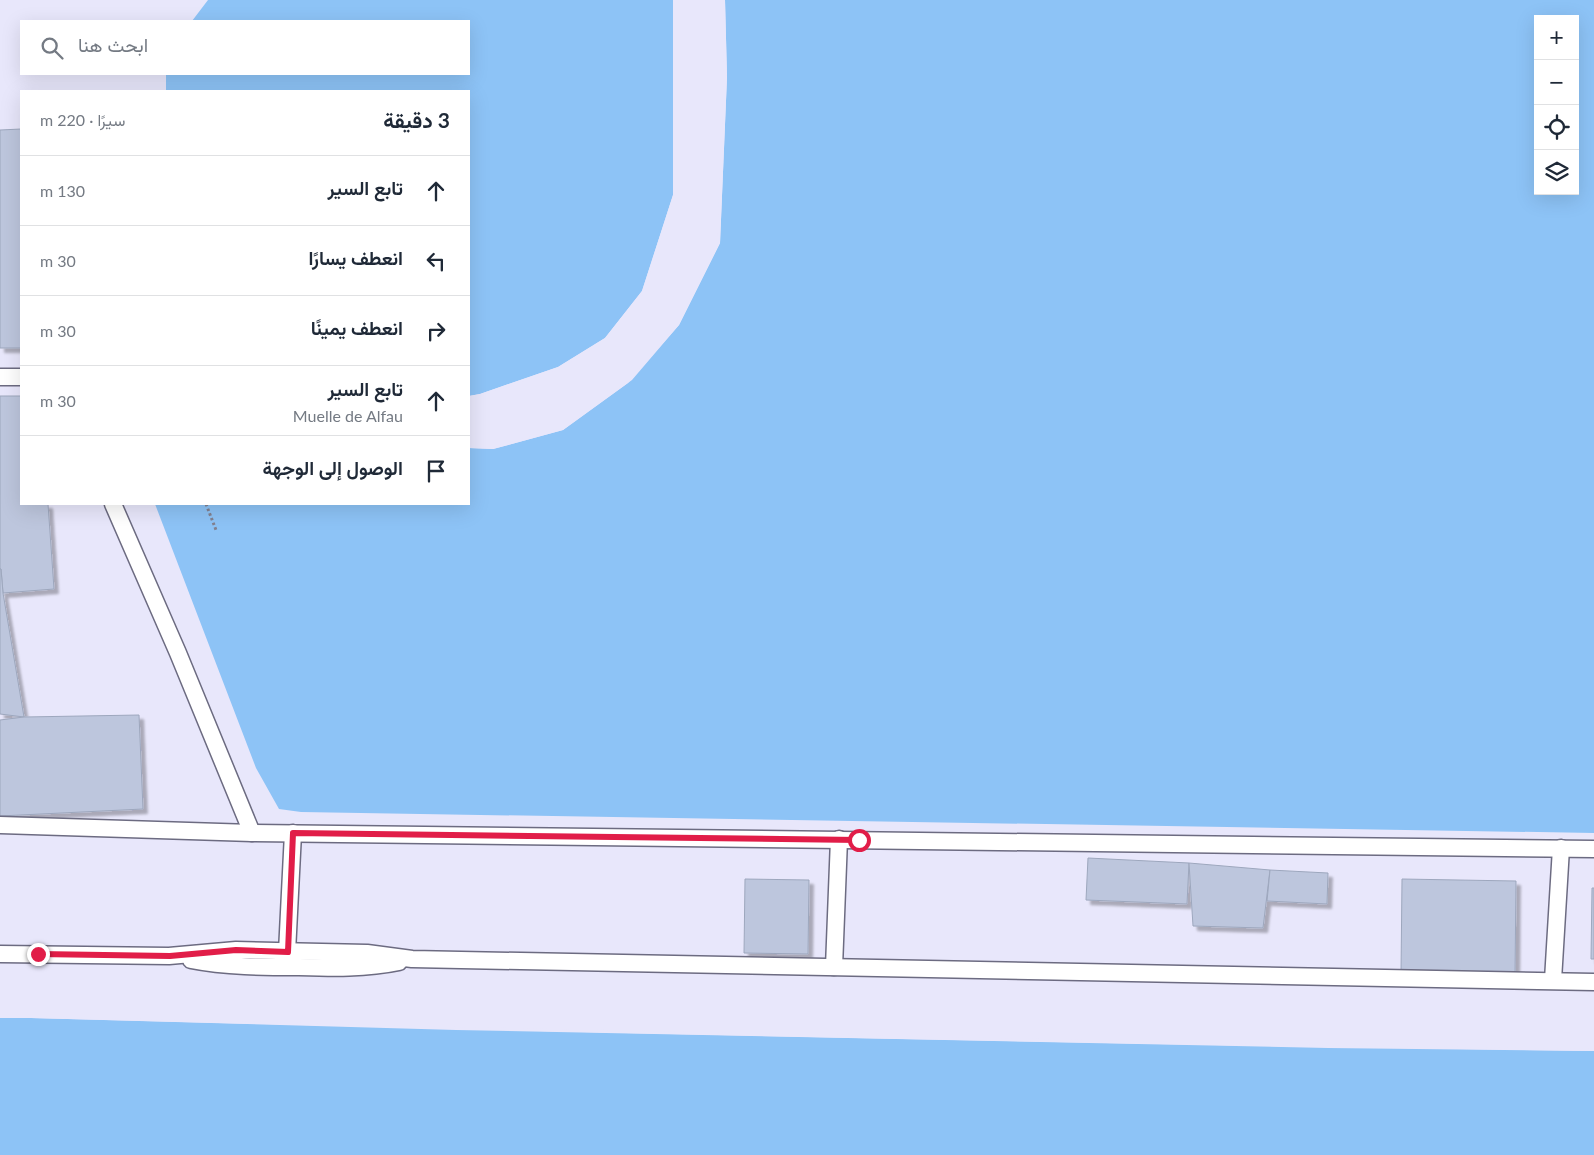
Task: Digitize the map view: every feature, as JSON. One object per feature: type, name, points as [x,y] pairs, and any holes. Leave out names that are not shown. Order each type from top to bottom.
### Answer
[{"type":"lane","points":[[0,377],[20,376]]},
{"type":"lane","points":[[113,505],[178,653],[252,833]]},
{"type":"lane","points":[[0,825],[252,833],[1594,849]]},
{"type":"lane","points":[[288,952],[293,833]]},
{"type":"lane","points":[[834,967],[840,840]]},
{"type":"lane","points":[[1553,980],[1561,848]]},
{"type":"lane","points":[[0,954],[170,956],[236,950],[367,953],[412,959],[1594,982]]},
{"type":"lane","points":[[170,956],[220,964],[299,967],[369,967],[412,959]]},
{"type":"path","points":[[206,505],[216,530]]},
{"type":"water","points":[[208,0],[673,0],[673,195],[642,291],[605,338],[558,367],[470,396],[470,90],[166,90],[166,75],[470,75],[470,20],[193,20]]},
{"type":"water","points":[[725,0],[1594,0],[1594,833],[301,812],[279,809],[256,768],[155,505],[470,505],[470,448],[493,449],[563,430],[632,380],[679,325],[720,243],[727,77]]},
{"type":"water","points":[[0,1018],[617,1033],[1594,1051],[1594,1155],[0,1155]]},
{"type":"pier","points":[[673,0],[675,0],[675,195],[644,293],[606,340],[560,369],[470,399],[470,396],[558,367],[605,338],[642,291],[673,195]]},
{"type":"pier","points":[[723,0],[725,0],[727,77],[720,243],[679,325],[628,383],[563,430],[493,449],[470,448],[470,446],[493,447],[562,427],[630,379],[677,324],[717,243],[724,77]]},
{"type":"pier","points":[[0,1016],[456,1027],[1594,1049],[1594,1051],[1328,1048],[456,1030],[0,1018]]},
{"type":"building","points":[[20,129],[20,348],[0,348],[0,130]]},
{"type":"building","points":[[0,396],[20,396],[20,505],[48,505],[54,589],[3,593],[0,569]]},
{"type":"building","points":[[1,569],[3,593],[24,717],[0,714]]},
{"type":"building","points":[[139,715],[143,809],[0,816],[0,720],[24,717]]},
{"type":"building","points":[[1088,858],[1189,863],[1187,904],[1086,900]]},
{"type":"building","points":[[1189,863],[1270,870],[1263,928],[1193,926]]},
{"type":"building","points":[[1270,870],[1328,873],[1327,904],[1267,901]]},
{"type":"building","points":[[745,879],[809,880],[808,954],[744,953]]},
{"type":"building","points":[[1402,879],[1516,881],[1515,975],[1401,973]]},
{"type":"building","points":[[1592,888],[1594,888],[1594,959],[1591,959]]},
{"type":"route","points":[[38,954],[170,956],[236,950],[288,952],[293,833],[859,840]]}]
